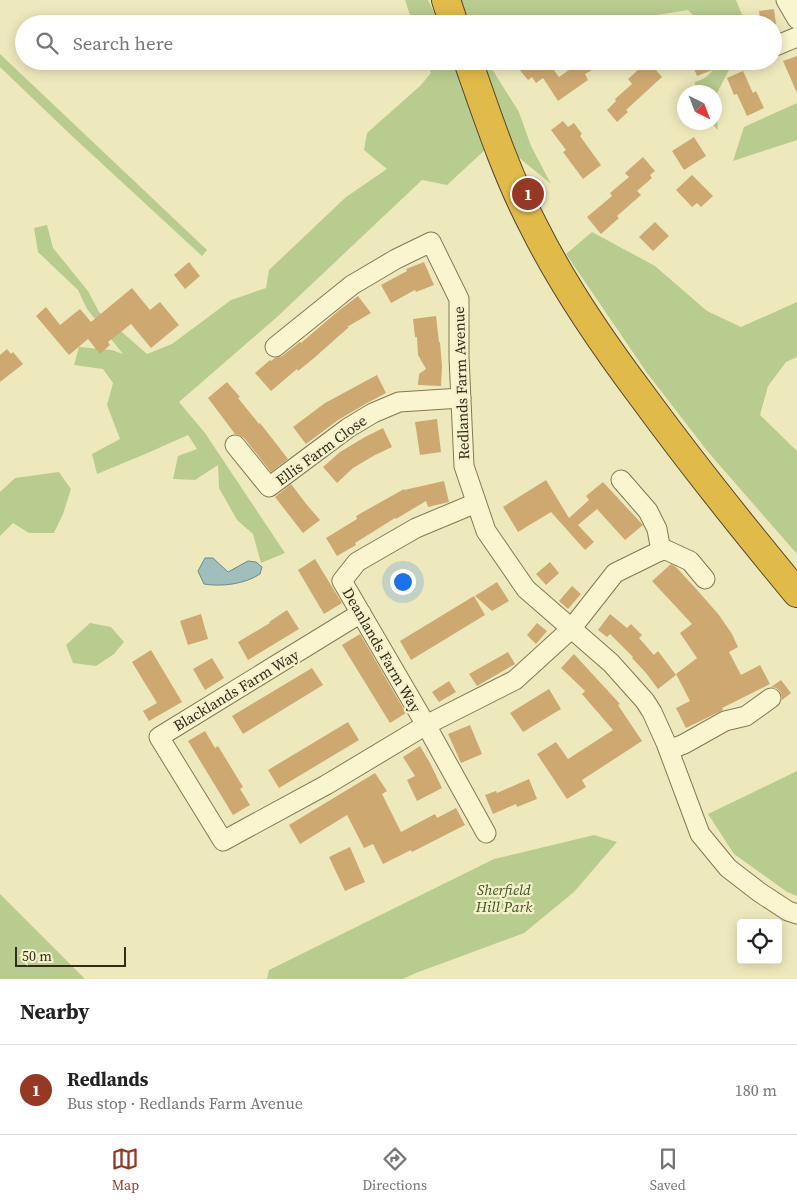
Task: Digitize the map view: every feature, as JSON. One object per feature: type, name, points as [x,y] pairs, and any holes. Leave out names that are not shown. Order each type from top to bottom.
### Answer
[{"type":"highway","points":[[446,0],[451,15]]},
{"type":"highway","points":[[471,70],[512,182],[543,245],[579,307],[614,358],[734,518],[797,593]]},
{"type":"street","points":[[786,0],[797,19]]},
{"type":"street","points":[[782,44],[797,37]]},
{"type":"street","name":"Redlands Farm Avenue","points":[[276,347],[352,285],[396,259],[431,242],[459,299],[464,466],[486,531],[526,589],[611,663],[645,701],[669,750],[700,834],[728,868],[759,892],[788,911],[797,914]]},
{"type":"street","name":"Ellis Farm Close","points":[[235,445],[269,487],[348,428],[373,413],[399,402],[461,398]]},
{"type":"street","points":[[621,480],[648,511],[658,529],[661,551],[664,549],[690,561],[705,579]]},
{"type":"street","name":"Deanlands Farm Way","points":[[426,725],[342,581],[357,562],[416,528],[476,503]]},
{"type":"street","name":"Blacklands Farm Way","points":[[361,613],[159,737],[223,842],[326,785],[426,725],[515,680],[571,629],[615,573],[661,551]]},
{"type":"street","points":[[669,750],[684,744],[724,721],[746,716],[772,698]]},
{"type":"street","points":[[426,725],[486,833]]},
{"type":"green space","points":[[405,0],[428,0],[436,15],[410,15]]},
{"type":"green space","points":[[456,0],[736,0],[742,15],[693,15],[688,10],[657,15],[461,15]]},
{"type":"green space","points":[[0,54],[207,250],[202,256],[72,136],[0,67]]},
{"type":"green space","points":[[430,70],[462,70],[487,148],[447,185],[422,180],[277,317],[179,402],[205,433],[285,553],[261,563],[253,534],[237,520],[219,488],[218,465],[195,480],[173,479],[178,456],[197,449],[188,435],[97,474],[92,454],[120,439],[107,405],[113,383],[103,369],[74,365],[79,347],[112,350],[123,354],[87,309],[78,290],[38,252],[34,228],[47,225],[53,248],[88,291],[99,312],[147,354],[172,344],[231,300],[266,288],[269,270],[346,197],[387,169],[364,150],[367,133],[420,86],[431,73]]},
{"type":"green space","points":[[479,70],[493,70],[519,112],[531,146],[551,184],[505,146]]},
{"type":"green space","points":[[712,70],[729,70],[721,85],[695,85],[695,82],[709,75]]},
{"type":"green space","points":[[797,103],[797,140],[733,161],[744,127]]},
{"type":"green space","points":[[592,232],[655,266],[707,311],[741,327],[797,302],[797,357],[786,362],[768,386],[760,415],[797,451],[797,554],[708,452],[647,373],[566,254]]},
{"type":"green space","points":[[59,472],[71,489],[63,514],[54,533],[29,533],[13,523],[0,536],[0,492],[15,478]]},
{"type":"green space","points":[[90,623],[111,627],[124,642],[114,654],[96,666],[73,663],[66,645]]},
{"type":"green space","points":[[797,771],[797,896],[787,892],[734,854],[708,814]]},
{"type":"green space","name":"Sherfield Hill Park","points":[[594,835],[617,842],[574,892],[524,933],[403,979],[267,979],[269,970],[494,859]]},
{"type":"green space","points":[[0,894],[85,979],[0,979]]},
{"type":"water","points":[[205,558],[213,558],[228,572],[248,561],[256,562],[262,567],[260,574],[240,582],[226,585],[204,584],[198,571]]},
{"type":"building","points":[[774,9],[775,15],[760,15],[759,11]]},
{"type":"building","points":[[797,56],[797,93],[783,61]]},
{"type":"building","points":[[520,70],[554,70],[559,77],[569,70],[592,70],[585,74],[588,80],[558,101],[543,78],[536,83],[532,77],[528,80]]},
{"type":"building","points":[[638,70],[656,70],[662,77],[626,110],[628,112],[617,122],[607,110],[616,101],[615,99],[632,84],[628,79]]},
{"type":"building","points":[[695,70],[712,70],[697,76]]},
{"type":"building","points":[[743,71],[753,93],[756,91],[764,108],[747,116],[737,94],[734,95],[727,78]]},
{"type":"building","points":[[563,121],[568,127],[574,123],[582,134],[580,136],[601,165],[583,179],[563,152],[566,150],[551,130]]},
{"type":"building","points":[[694,137],[706,156],[684,170],[672,151]]},
{"type":"building","points":[[643,157],[655,171],[650,175],[652,178],[637,191],[641,195],[617,216],[619,218],[601,234],[587,217],[612,196],[610,193],[629,177],[625,173]]},
{"type":"building","points":[[692,175],[713,196],[701,207],[697,203],[692,207],[676,190]]},
{"type":"building","points":[[655,222],[669,236],[653,251],[639,237]]},
{"type":"building","points":[[189,262],[200,276],[185,289],[174,275]]},
{"type":"building","points":[[424,262],[434,285],[416,292],[415,290],[391,303],[381,285],[407,271],[406,269]]},
{"type":"building","points":[[132,288],[150,310],[160,302],[179,325],[151,348],[131,324],[108,342],[110,345],[100,354],[88,339],[69,355],[36,316],[46,307],[60,325],[80,309],[91,322]]},
{"type":"building","points":[[358,296],[371,313],[347,327],[349,327],[314,358],[298,371],[297,369],[271,391],[255,373],[270,360],[282,356],[301,343]]},
{"type":"building","points":[[436,316],[442,366],[441,386],[418,385],[419,374],[426,369],[418,355],[413,319]]},
{"type":"building","points":[[7,349],[11,354],[13,352],[23,364],[0,382],[0,355]]},
{"type":"building","points":[[377,375],[386,393],[338,420],[306,444],[293,427],[325,403]]},
{"type":"building","points":[[227,382],[288,459],[271,472],[244,438],[235,434],[208,398]]},
{"type":"building","points":[[437,419],[441,452],[420,455],[415,422]]},
{"type":"building","points":[[383,428],[392,447],[353,468],[337,483],[323,467],[340,452]]},
{"type":"building","points":[[546,480],[569,518],[589,500],[586,496],[603,482],[643,525],[625,540],[597,509],[578,525],[594,542],[585,550],[551,512],[518,532],[503,507]]},
{"type":"building","points":[[444,481],[449,502],[428,507],[426,501],[395,518],[337,556],[326,538],[357,519],[356,516],[404,489]]},
{"type":"building","points":[[291,484],[320,520],[303,533],[275,497]]},
{"type":"building","points":[[315,559],[342,603],[324,614],[298,570]]},
{"type":"building","points":[[550,562],[559,573],[546,585],[536,574]]},
{"type":"building","points":[[671,564],[676,567],[719,615],[732,634],[738,647],[729,652],[741,675],[760,665],[770,684],[686,728],[676,708],[690,701],[676,674],[697,658],[680,633],[692,624],[652,581]]},
{"type":"building","points":[[497,582],[509,601],[492,611],[475,596]]},
{"type":"building","points":[[572,586],[581,594],[568,609],[559,601]]},
{"type":"building","points":[[474,596],[485,615],[411,660],[400,641]]},
{"type":"building","points":[[287,610],[299,629],[248,660],[238,642],[270,623]]},
{"type":"building","points":[[201,614],[208,639],[188,645],[180,621]]},
{"type":"building","points":[[610,614],[627,628],[631,624],[642,635],[639,638],[654,655],[658,651],[676,675],[658,689],[633,657],[610,634],[607,637],[598,630]]},
{"type":"building","points":[[537,623],[547,631],[536,644],[527,635]]},
{"type":"building","points":[[360,634],[406,713],[390,723],[342,645]]},
{"type":"building","points":[[151,650],[182,702],[149,721],[143,711],[157,703],[132,662]]},
{"type":"building","points":[[508,652],[515,664],[477,686],[469,674]]},
{"type":"building","points":[[574,654],[620,704],[618,705],[642,741],[582,780],[586,787],[567,799],[537,754],[556,742],[568,759],[613,730],[582,694],[585,691],[561,668]]},
{"type":"building","points":[[212,658],[224,678],[205,690],[193,669]]},
{"type":"building","points":[[312,668],[323,685],[243,734],[232,716]]},
{"type":"building","points":[[781,680],[791,693],[782,700],[780,691],[771,687]]},
{"type":"building","points":[[449,681],[456,692],[439,702],[432,692]]},
{"type":"building","points":[[549,689],[561,709],[523,732],[510,713]]},
{"type":"building","points":[[348,722],[359,740],[279,788],[268,770]]},
{"type":"building","points":[[470,725],[482,754],[461,763],[448,734]]},
{"type":"building","points":[[205,731],[215,748],[218,746],[243,787],[240,789],[250,805],[233,815],[188,741]]},
{"type":"building","points":[[420,746],[442,788],[417,801],[407,780],[415,776],[403,757]]},
{"type":"building","points":[[375,773],[387,791],[382,794],[401,832],[435,814],[437,818],[456,808],[465,825],[412,852],[411,850],[383,864],[373,844],[364,848],[347,815],[300,844],[289,825]]},
{"type":"building","points":[[529,779],[537,799],[517,807],[516,804],[493,814],[485,795],[496,791],[497,793]]},
{"type":"building","points":[[350,847],[365,882],[345,891],[329,857]]},
{"type":"place","name":"Redlands","points":[[528,194]]}]
